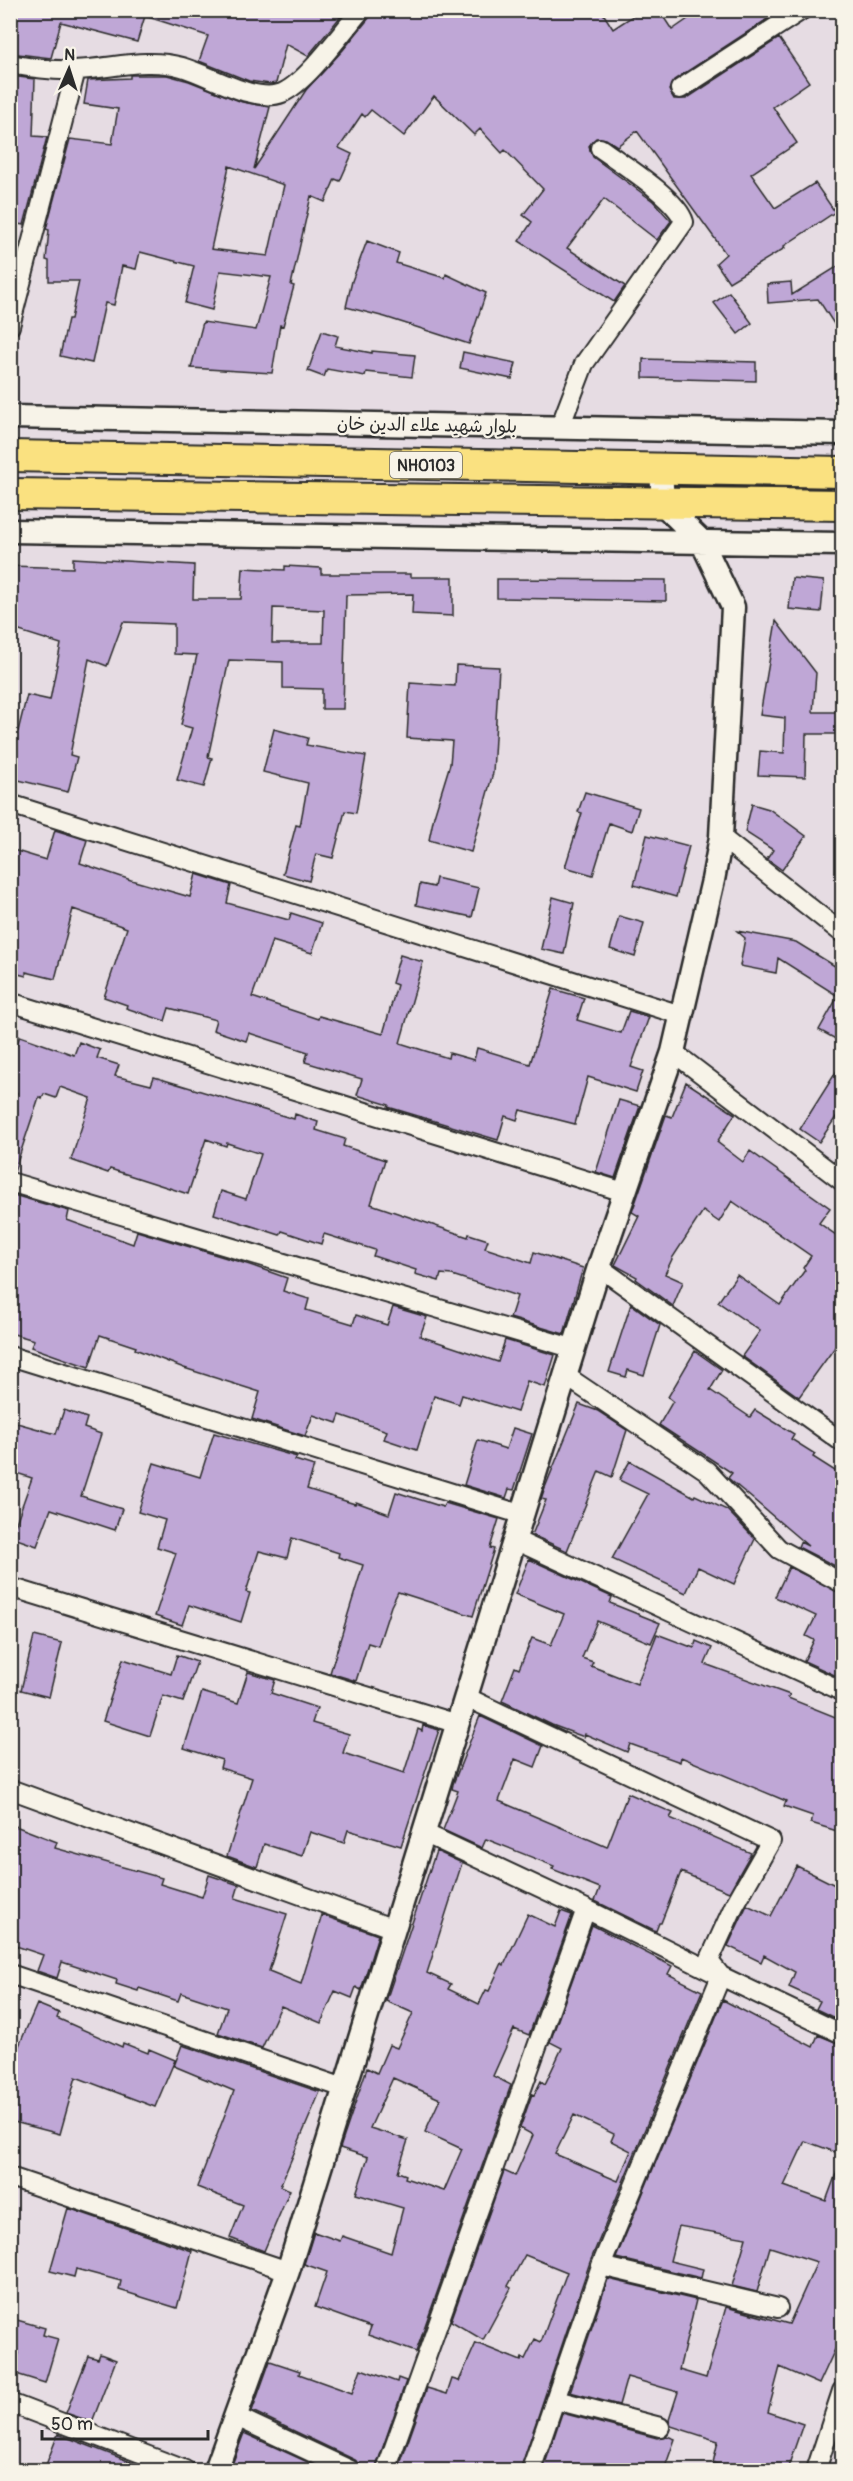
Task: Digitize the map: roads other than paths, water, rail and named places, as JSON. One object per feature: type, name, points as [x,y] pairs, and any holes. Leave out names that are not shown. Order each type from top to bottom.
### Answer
[{"type":"highway","name":"NH0103","points":[[10,456],[843,472]]},
{"type":"highway","name":"NH0103","points":[[10,494],[843,505]]},
{"type":"street","points":[[10,64],[44,70],[76,70],[123,63],[155,62],[183,68],[264,96],[283,93],[316,63],[361,10]]},
{"type":"street","points":[[680,89],[802,10]]},
{"type":"street","points":[[10,326],[76,70]]},
{"type":"street","points":[[560,428],[584,364],[684,222],[681,213],[671,201],[600,148]]},
{"type":"street","name":"بلوار شهید علاء الدین خان","points":[[10,417],[843,433]]},
{"type":"street","points":[[216,2470],[288,2271],[599,1267],[673,1052],[713,880],[721,837],[733,607],[702,542],[663,504],[661,469]]},
{"type":"street","points":[[10,531],[843,544]]},
{"type":"street","points":[[10,804],[681,1015]]},
{"type":"street","points":[[721,837],[843,933]]},
{"type":"street","points":[[10,1002],[624,1192]]},
{"type":"street","points":[[673,1052],[843,1181]]},
{"type":"street","points":[[10,1182],[575,1349]]},
{"type":"street","points":[[599,1267],[843,1442]]},
{"type":"street","points":[[10,1356],[523,1515]]},
{"type":"street","points":[[566,1376],[707,1471],[779,1549],[843,1583]]},
{"type":"street","points":[[515,1540],[843,1691]]},
{"type":"street","points":[[10,1587],[458,1724]]},
{"type":"street","points":[[466,1697],[771,1841],[734,1906],[709,1961],[722,1976]]},
{"type":"street","points":[[10,1789],[394,1929]]},
{"type":"street","points":[[424,1833],[843,2034]]},
{"type":"street","points":[[387,2470],[586,1909]]},
{"type":"street","points":[[10,1974],[345,2088]]},
{"type":"street","points":[[531,2470],[601,2266],[722,1976]]},
{"type":"street","points":[[10,2177],[288,2271]]},
{"type":"street","points":[[601,2266],[778,2308]]},
{"type":"street","points":[[816,2470],[843,2391]]},
{"type":"street","points":[[556,2400],[660,2427]]},
{"type":"street","points":[[10,2403],[185,2470]]},
{"type":"street","points":[[237,2417],[350,2470]]}]
